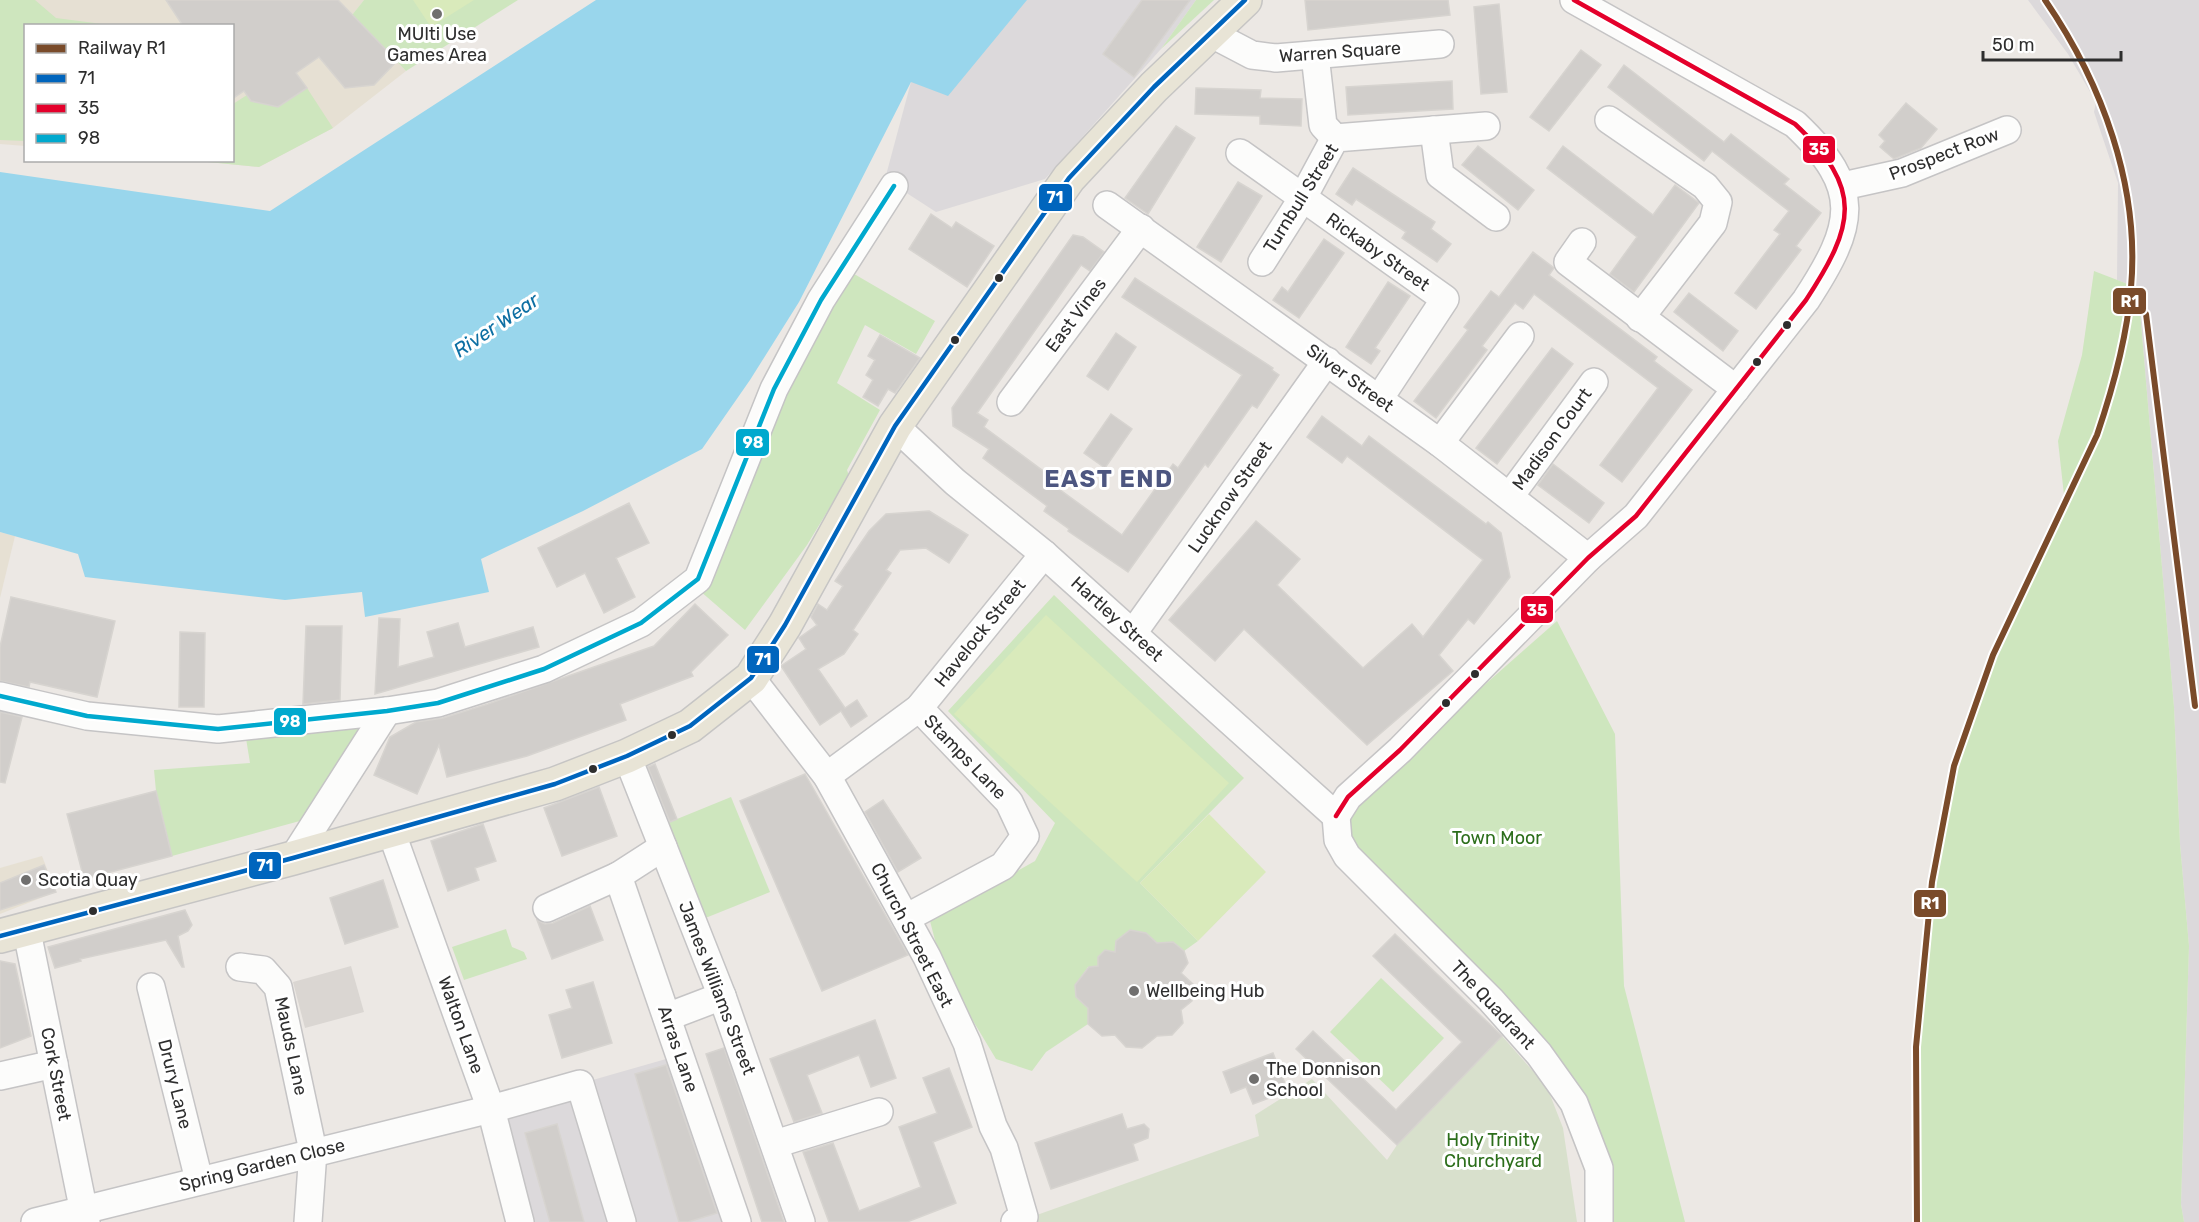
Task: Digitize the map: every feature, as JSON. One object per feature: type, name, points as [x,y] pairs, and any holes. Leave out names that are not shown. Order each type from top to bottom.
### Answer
[{"type":"main road","points":[[13,931],[293,858],[555,784],[627,756],[690,726],[751,678],[785,625],[895,426],[1069,178],[1154,87],[1245,0]]},
{"type":"street","points":[[1336,816],[1348,797],[1400,750],[1588,558],[1636,516],[1806,300],[1827,268],[1840,236],[1845,210],[1843,186],[1817,145],[1795,124],[1574,0]]},
{"type":"street","name":"Warren Square","points":[[1210,33],[1252,55],[1276,58],[1440,44]]},
{"type":"street","points":[[1315,55],[1323,125],[1335,138]]},
{"type":"street","points":[[1609,120],[1705,186],[1718,202],[1713,223],[1640,318]]},
{"type":"street","name":"Turnbull Street","points":[[1262,262],[1302,198],[1335,138],[1486,126]]},
{"type":"street","name":"Prospect Row","points":[[1843,186],[1902,173],[2007,129]]},
{"type":"street","points":[[1434,130],[1440,175],[1496,217]]},
{"type":"street","points":[[1240,153],[1302,198]]},
{"type":"street","points":[[0,696],[87,716],[218,729],[387,711],[438,703],[544,669],[641,623],[698,579],[779,379],[821,300],[894,186]]},
{"type":"street","name":"Rickaby Street","points":[[1302,198],[1445,299],[1379,399]]},
{"type":"street","name":"Silver Street","points":[[1107,205],[1440,443],[1588,558]]},
{"type":"street","name":"East Vines","points":[[1011,402],[1141,228]]},
{"type":"street","points":[[1582,242],[1568,262],[1736,389]]},
{"type":"street","points":[[1440,443],[1520,336]]},
{"type":"street","name":"Lucknow Street","points":[[1133,633],[1327,361]]},
{"type":"street","name":"Madison Court","points":[[1510,496],[1594,382]]},
{"type":"street","name":"Hartley Street","points":[[895,426],[955,482],[1044,554],[1336,816]]},
{"type":"street","name":"Havelock Street","points":[[827,776],[919,708],[1044,554]]},
{"type":"street","name":"Church Street East","points":[[751,678],[827,776],[906,918],[967,1043],[993,1126],[1004,1148],[1019,1220]]},
{"type":"street","name":"Stamps Lane","points":[[906,918],[1003,866],[1025,836],[1009,802],[919,708]]},
{"type":"street","points":[[293,858],[387,711]]},
{"type":"street","name":"James Williams Street","points":[[627,756],[722,996],[801,1222]]},
{"type":"street","name":"The Quadrant","points":[[1336,816],[1338,840],[1347,855],[1491,1000],[1539,1054],[1574,1103],[1599,1168],[1599,1222]]},
{"type":"street","name":"Walton Lane","points":[[391,831],[491,1109],[519,1222]]},
{"type":"street","points":[[547,908],[618,876],[663,847]]},
{"type":"street","name":"Arras Lane","points":[[618,876],[737,1222]]},
{"type":"street","name":"Cork Street","points":[[13,931],[54,1064],[85,1216]]},
{"type":"street","name":"Mauds Lane","points":[[240,966],[263,970],[278,987],[313,1151],[308,1222]]},
{"type":"street","name":"Drury Lane","points":[[152,987],[199,1180]]},
{"type":"street","points":[[667,1017],[722,996]]},
{"type":"street","points":[[0,1076],[54,1064]]},
{"type":"street","name":"Spring Garden Close","points":[[35,1222],[85,1216],[199,1180],[491,1109],[580,1084],[622,1222]]},
{"type":"street","points":[[775,1144],[879,1112]]},
{"type":"shaded area","points":[[0,0],[364,0],[352,15],[406,71],[333,128],[259,167],[208,162],[234,162],[234,24],[24,24],[24,146],[0,144]]},
{"type":"shaded area","points":[[1017,0],[1196,0],[1161,49],[1045,179],[936,212],[885,179],[911,82]]},
{"type":"shaded area","points":[[2028,0],[2199,0],[2199,1222],[2184,1222],[2181,1204],[2189,946],[2180,844],[2174,707],[2138,288],[2117,280],[2118,183],[2094,112],[2096,102],[2068,54]]},
{"type":"shaded area","points":[[0,532],[15,536],[0,598]]},
{"type":"shaded area","name":"Scotia Quay","points":[[42,856],[56,892],[0,914],[0,868]]},
{"type":"shaded area","points":[[351,966],[364,1012],[305,1028],[293,982]]},
{"type":"shaded area","points":[[680,1055],[737,1222],[520,1222],[491,1109]]},
{"type":"green space","points":[[0,0],[35,0],[56,18],[102,24],[24,24],[24,141],[0,140]]},
{"type":"green space","points":[[364,0],[518,0],[406,71],[352,15]]},
{"type":"green space","name":"MUlti Use Games Area","points":[[413,0],[474,0],[431,27]]},
{"type":"green space","points":[[1196,0],[1214,0],[1161,49]]},
{"type":"green space","points":[[307,88],[333,128],[259,167],[208,162],[234,162],[234,103],[247,95],[251,101],[278,107]]},
{"type":"green space","points":[[849,271],[935,321],[916,354],[865,325],[837,383],[880,410],[847,470],[849,476],[807,545],[745,630],[692,584],[781,391]]},
{"type":"green space","points":[[2094,271],[2138,288],[2174,707],[2180,844],[2189,946],[2181,1204],[2184,1222],[1917,1222],[1916,1047],[1932,882],[1954,766],[1993,655],[2065,504],[2058,441],[2082,355]]},
{"type":"green space","points":[[1054,595],[1244,778],[1140,883],[1198,941],[1184,951],[1173,942],[1157,943],[1146,933],[1130,930],[1116,941],[1115,952],[1105,950],[1098,966],[1088,967],[1075,985],[1076,997],[1088,1008],[1088,1024],[1046,1052],[1032,1071],[996,1059],[943,971],[930,921],[1035,861],[1055,823],[948,711]]},
{"type":"green space","points":[[1046,615],[1229,783],[1137,882],[954,714]]},
{"type":"green space","name":"Town Moor","points":[[1557,621],[1615,734],[1624,986],[1685,1222],[1599,1222],[1574,1103],[1347,856],[1336,816]]},
{"type":"green space","points":[[387,711],[318,816],[172,856],[156,791],[154,770],[250,763],[244,726]]},
{"type":"green space","points":[[731,797],[770,892],[693,923],[655,828]]},
{"type":"green space","points":[[1209,814],[1266,872],[1198,941],[1140,883]]},
{"type":"green space","points":[[506,929],[512,947],[524,952],[527,959],[464,980],[452,947]]},
{"type":"green space","points":[[1381,978],[1444,1038],[1393,1092],[1330,1032]]},
{"type":"green space","name":"Holy Trinity Churchyard","points":[[1502,1036],[1547,1087],[1563,1128],[1577,1222],[1036,1222],[1034,1216],[1259,1136],[1255,1115],[1312,1079],[1387,1160],[1397,1145]]},
{"type":"water","name":"River Wear","points":[[596,0],[1027,0],[948,96],[911,82],[799,302],[750,380],[702,449],[583,511],[481,559],[489,592],[365,617],[362,592],[285,600],[85,577],[78,554],[0,532],[0,172],[270,211]]},
{"type":"building","points":[[166,0],[338,0],[397,61],[374,85],[345,88],[319,57],[296,73],[307,88],[278,107],[251,101],[244,91],[234,98],[234,24],[182,24]]},
{"type":"building","points":[[1142,0],[1190,0],[1134,77],[1103,54]]},
{"type":"building","points":[[1305,0],[1448,0],[1450,15],[1308,30]]},
{"type":"building","points":[[1499,4],[1507,92],[1481,94],[1474,7]]},
{"type":"building","points":[[1581,50],[1601,65],[1549,131],[1530,117]]},
{"type":"building","points":[[1624,65],[1724,142],[1731,134],[1789,179],[1784,184],[1821,213],[1796,246],[1801,250],[1756,309],[1735,293],[1780,234],[1774,230],[1789,211],[1712,151],[1704,161],[1608,87]]},
{"type":"building","points":[[1452,81],[1453,109],[1348,115],[1346,87]]},
{"type":"building","points":[[1196,88],[1261,90],[1260,98],[1302,99],[1301,126],[1260,124],[1260,116],[1195,114]]},
{"type":"building","points":[[1906,103],[1937,129],[1921,148],[1894,159],[1880,147],[1885,141],[1879,135]]},
{"type":"building","points":[[1176,126],[1195,138],[1148,214],[1125,198]]},
{"type":"building","points":[[1478,146],[1534,190],[1518,210],[1462,165]]},
{"type":"building","points":[[1563,146],[1653,215],[1675,185],[1699,203],[1634,292],[1610,274],[1637,237],[1547,168]]},
{"type":"building","points":[[1353,168],[1435,222],[1431,229],[1451,244],[1437,262],[1402,238],[1406,232],[1356,199],[1352,205],[1336,194]]},
{"type":"building","points":[[1238,182],[1262,196],[1221,262],[1197,247]]},
{"type":"building","points":[[931,214],[952,228],[956,222],[994,246],[967,287],[909,249]]},
{"type":"building","points":[[1073,235],[1083,237],[1104,252],[1090,271],[1081,265],[977,413],[988,420],[984,427],[1062,485],[1059,489],[1122,535],[1173,464],[1178,468],[1242,375],[1122,297],[1135,278],[1273,368],[1272,370],[1279,375],[1257,408],[1252,405],[1208,467],[1205,464],[1128,572],[1068,531],[1069,529],[1044,511],[1047,506],[983,458],[989,449],[953,426],[952,408]]},
{"type":"building","points":[[1324,239],[1344,253],[1299,318],[1273,300],[1282,287],[1288,292]]},
{"type":"building","points":[[1533,252],[1554,268],[1549,275],[1657,357],[1654,361],[1692,390],[1622,482],[1600,465],[1658,388],[1534,294],[1523,309],[1515,303],[1482,346],[1487,350],[1436,418],[1414,401],[1468,330],[1464,327],[1491,291],[1499,297]]},
{"type":"building","points":[[1388,282],[1410,296],[1375,348],[1380,351],[1371,364],[1346,347]]},
{"type":"building","points":[[1689,293],[1738,331],[1723,351],[1674,312]]},
{"type":"building","points":[[1116,333],[1136,347],[1108,390],[1087,376]]},
{"type":"building","points":[[880,335],[920,358],[895,393],[888,389],[878,406],[863,397],[873,380],[866,375],[875,360],[868,356]]},
{"type":"building","points":[[1552,348],[1573,364],[1497,464],[1476,448]]},
{"type":"building","points":[[1111,414],[1132,429],[1105,468],[1084,453]]},
{"type":"building","points":[[1322,416],[1362,446],[1369,436],[1501,533],[1510,577],[1474,624],[1468,619],[1439,655],[1453,671],[1367,745],[1244,629],[1215,661],[1169,620],[1256,521],[1300,559],[1277,585],[1363,668],[1412,624],[1423,637],[1483,560],[1347,456],[1342,463],[1307,437]]},
{"type":"building","points":[[1553,464],[1604,503],[1589,523],[1538,485]]},
{"type":"building","points":[[629,503],[649,543],[616,558],[635,597],[604,613],[585,573],[557,587],[538,548]]},
{"type":"building","points":[[929,511],[968,535],[949,563],[926,548],[900,550],[886,570],[891,573],[853,630],[858,634],[844,654],[818,669],[845,708],[857,700],[867,716],[851,727],[841,711],[820,725],[781,666],[806,649],[799,638],[817,625],[811,617],[818,604],[827,610],[843,586],[835,581],[869,531],[886,514]]},
{"type":"building","points":[[11,597],[115,621],[97,697],[30,682],[29,687],[0,681],[0,647]]},
{"type":"building","points":[[695,604],[728,635],[691,672],[693,676],[620,704],[626,720],[527,756],[447,777],[439,745],[417,794],[374,775],[390,737],[416,722],[443,718],[488,704],[654,646]]},
{"type":"building","points":[[379,618],[400,619],[398,667],[434,657],[427,632],[458,623],[465,647],[533,627],[539,647],[375,694]]},
{"type":"building","points":[[306,626],[342,626],[340,700],[303,704]]},
{"type":"building","points":[[180,632],[205,633],[204,707],[179,707]]},
{"type":"building","points":[[0,712],[22,717],[5,783],[0,782]]},
{"type":"building","points":[[655,764],[677,819],[670,822],[648,767]]},
{"type":"building","points":[[805,774],[908,955],[822,991],[740,801]]},
{"type":"building","points":[[599,787],[617,836],[562,856],[544,808]]},
{"type":"building","points":[[156,791],[172,856],[84,879],[67,814]]},
{"type":"building","points":[[883,800],[921,858],[898,872],[865,812]]},
{"type":"building","points":[[483,824],[496,861],[475,868],[479,880],[448,891],[431,841]]},
{"type":"building","name":"Scotia Quay","points":[[44,865],[56,892],[0,910],[0,883]]},
{"type":"building","points":[[383,880],[398,927],[345,944],[330,898]]},
{"type":"building","points":[[590,906],[603,940],[552,959],[537,920],[545,924],[553,923]]},
{"type":"building","points":[[185,910],[192,925],[188,931],[178,936],[184,967],[166,940],[80,959],[81,961],[55,968],[48,947]]},
{"type":"building","name":"Wellbeing Hub","points":[[1130,930],[1146,933],[1157,943],[1173,942],[1184,951],[1188,963],[1181,973],[1193,984],[1192,1001],[1181,1010],[1183,1023],[1172,1035],[1157,1036],[1142,1048],[1126,1047],[1115,1035],[1102,1036],[1088,1024],[1088,1008],[1076,997],[1075,985],[1089,967],[1098,966],[1098,957],[1105,950],[1115,952],[1116,941]]},
{"type":"building","points":[[1395,934],[1502,1036],[1397,1145],[1296,1049],[1313,1031],[1396,1110],[1462,1042],[1373,956]]},
{"type":"building","points":[[0,961],[15,964],[31,1036],[0,1048]]},
{"type":"building","points":[[593,982],[612,1043],[562,1058],[549,1015],[572,1008],[566,990]]},
{"type":"building","points":[[875,1020],[896,1078],[871,1087],[859,1055],[807,1075],[822,1113],[794,1122],[770,1059]]},
{"type":"building","points":[[724,1048],[784,1222],[762,1222],[706,1054]]},
{"type":"building","name":"The Donnison School","points":[[1273,1053],[1288,1091],[1253,1104],[1246,1087],[1231,1093],[1223,1072]]},
{"type":"building","points":[[666,1065],[717,1213],[688,1222],[679,1222],[635,1074]]},
{"type":"building","points":[[949,1068],[972,1127],[933,1142],[956,1203],[907,1222],[829,1222],[803,1152],[833,1143],[859,1211],[921,1187],[899,1127],[937,1113],[923,1078]]},
{"type":"building","points":[[1122,1114],[1127,1129],[1144,1124],[1149,1129],[1148,1138],[1133,1144],[1138,1160],[1051,1189],[1035,1143]]},
{"type":"building","points":[[557,1124],[584,1222],[550,1222],[525,1133]]},
{"type":"rail line","name":"R1","points":[[1917,1222],[1916,1047],[1932,882],[1954,766],[1993,655],[2097,435],[2118,362],[2131,288],[2132,250],[2129,212],[2123,174],[2113,137],[2084,66],[2045,0]]},
{"type":"rail line","name":"R1","points":[[2146,314],[2195,706]]},
{"type":"transit line","name":"71","points":[[0,936],[293,858],[555,784],[627,756],[690,726],[751,678],[785,625],[895,426],[1069,178],[1154,87],[1245,0]]},
{"type":"transit line","name":"35","points":[[1336,816],[1348,797],[1400,750],[1588,558],[1636,516],[1806,300],[1835,250],[1842,228],[1845,208],[1842,188],[1833,168],[1795,124],[1574,0]]},
{"type":"transit line","name":"98","points":[[0,696],[87,716],[218,729],[387,711],[438,703],[544,669],[641,623],[698,579],[774,389],[821,300],[894,186]]},
{"type":"place","name":"MUlti Use Games Area","points":[[437,14]]},
{"type":"place","name":"Scotia Quay","points":[[26,880]]},
{"type":"place","name":"Wellbeing Hub","points":[[1134,991]]},
{"type":"place","name":"The Donnison School","points":[[1254,1079]]},
{"type":"district","name":"EAST END","points":[[1109,479]]}]
